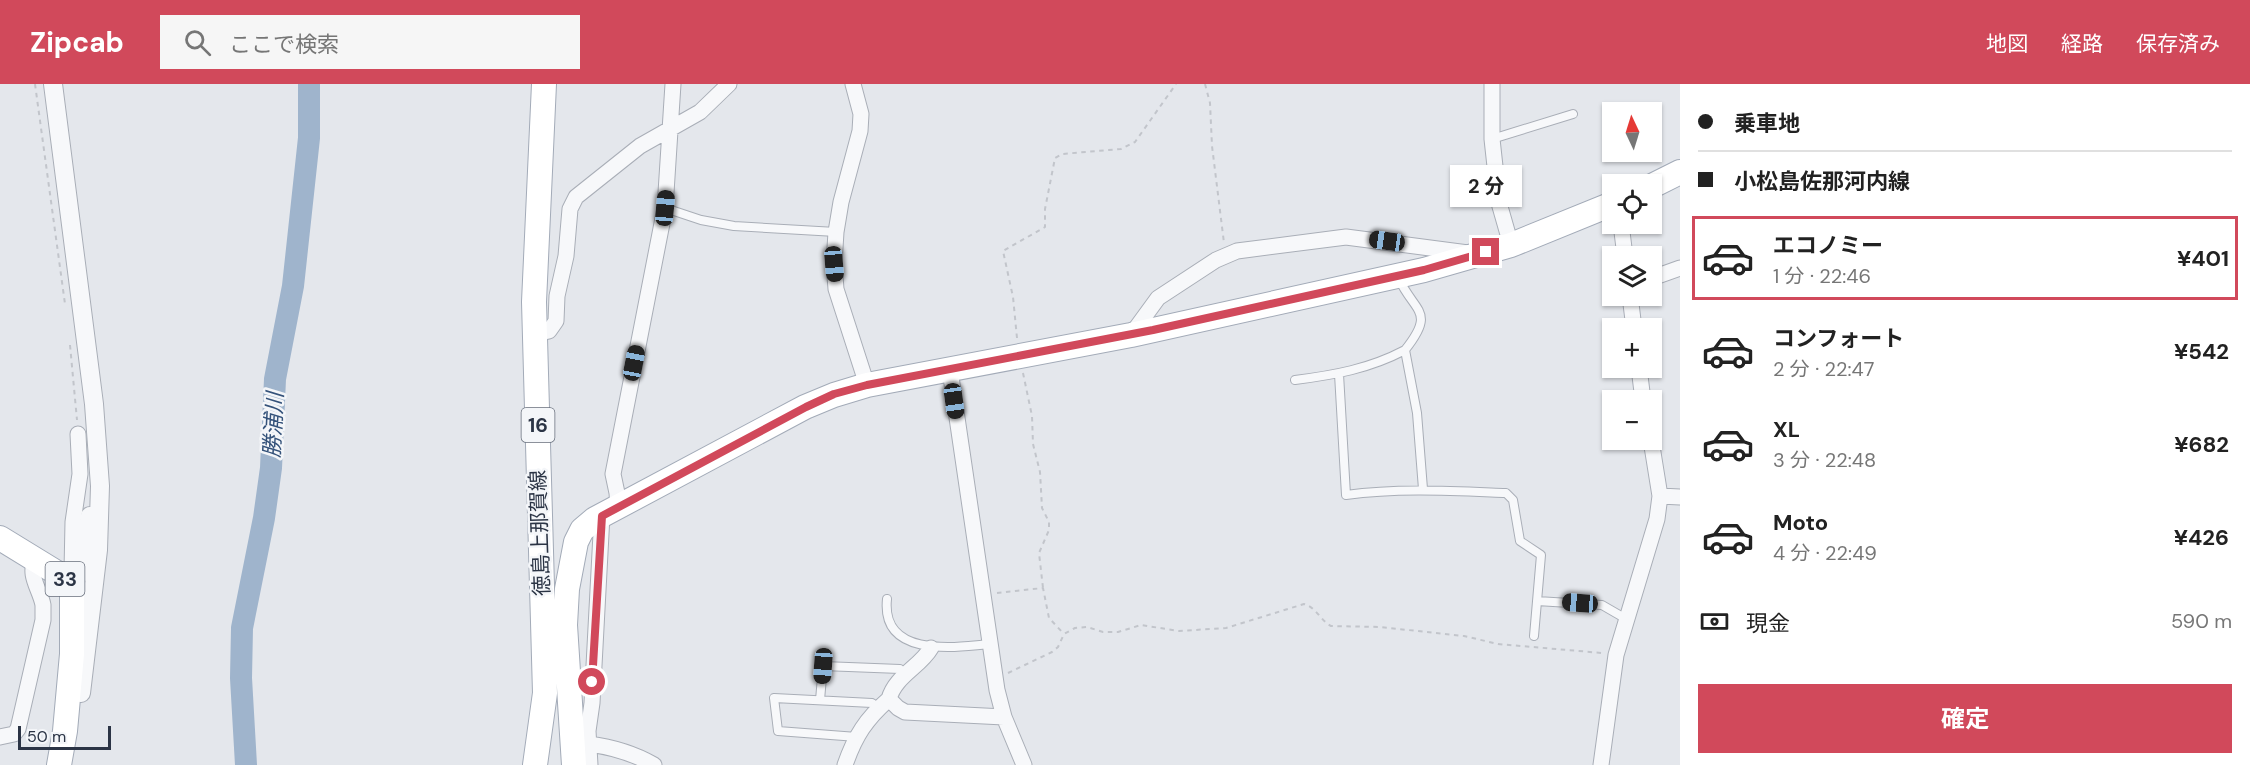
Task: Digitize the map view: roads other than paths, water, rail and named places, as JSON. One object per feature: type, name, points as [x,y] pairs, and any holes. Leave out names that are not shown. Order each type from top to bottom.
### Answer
[{"type":"main road","name":"徳島上那賀線","points":[[535,765],[545,693],[534,302],[544,84]]},
{"type":"main road","points":[[1662,181],[1680,172]]},
{"type":"main road","points":[[574,765],[565,625],[567,590],[576,542],[582,530],[610,511],[834,394],[867,385],[1131,335],[1398,276],[1510,245],[1602,208]]},
{"type":"main road","name":"33","points":[[0,538],[62,576],[72,588],[72,654],[65,731],[59,765]]},
{"type":"main road","name":"33","points":[[69,765],[81,693],[72,654]]},
{"type":"street","points":[[53,84],[94,404],[100,486],[98,550],[81,693]]},
{"type":"street","points":[[590,765],[589,744],[610,511],[617,493],[613,474],[665,208],[673,84]]},
{"type":"street","points":[[535,334],[549,331],[556,321],[557,296],[566,256],[570,209],[576,197],[640,146],[700,112],[729,84]]},
{"type":"street","points":[[853,84],[861,114],[860,131],[836,232],[834,264],[836,289],[867,385]]},
{"type":"street","points":[[1492,84],[1492,139],[1499,203],[1510,245]]},
{"type":"street","points":[[1131,335],[1158,298],[1226,254],[1237,251],[1346,237],[1467,252],[1474,256]]},
{"type":"street","points":[[1662,274],[1680,268]]},
{"type":"street","points":[[950,370],[997,690],[1004,717],[1024,765]]},
{"type":"street","points":[[72,588],[73,522],[80,474],[78,434]]},
{"type":"street","points":[[72,588],[89,523],[97,442]]},
{"type":"street","points":[[1601,765],[1616,655],[1657,519],[1660,496],[1653,450]]},
{"type":"street","points":[[1660,496],[1680,497]]},
{"type":"street","points":[[0,737],[14,734],[18,729],[43,620],[43,606],[32,567],[36,559]]},
{"type":"street","points":[[845,765],[870,715],[884,703],[906,674],[926,657],[931,648]]},
{"type":"street","points":[[884,703],[905,712],[1004,717]]},
{"type":"street","points":[[589,744],[608,746],[639,756],[654,765]]},
{"type":"lane","points":[[1492,139],[1573,114]]},
{"type":"lane","points":[[665,208],[701,220],[734,226],[836,232]]},
{"type":"lane","points":[[1295,380],[1339,374],[1367,367],[1405,350],[1416,336],[1421,323],[1421,312],[1398,276]]},
{"type":"lane","points":[[1405,350],[1417,413],[1423,489]]},
{"type":"lane","points":[[1339,374],[1346,495],[1373,491],[1423,489],[1506,493],[1513,500],[1520,541],[1541,555],[1534,636]]},
{"type":"lane","points":[[887,599],[887,619],[894,632],[931,648],[990,644]]},
{"type":"lane","points":[[1538,601],[1602,605],[1628,620]]},
{"type":"lane","points":[[820,700],[823,666],[900,669],[906,674]]},
{"type":"lane","points":[[857,737],[778,731],[774,698],[884,703]]},
{"type":"waterway","name":"勝浦川","points":[[246,765],[241,678],[242,628],[264,518],[271,468],[275,379],[293,286],[309,138],[309,84]]}]
